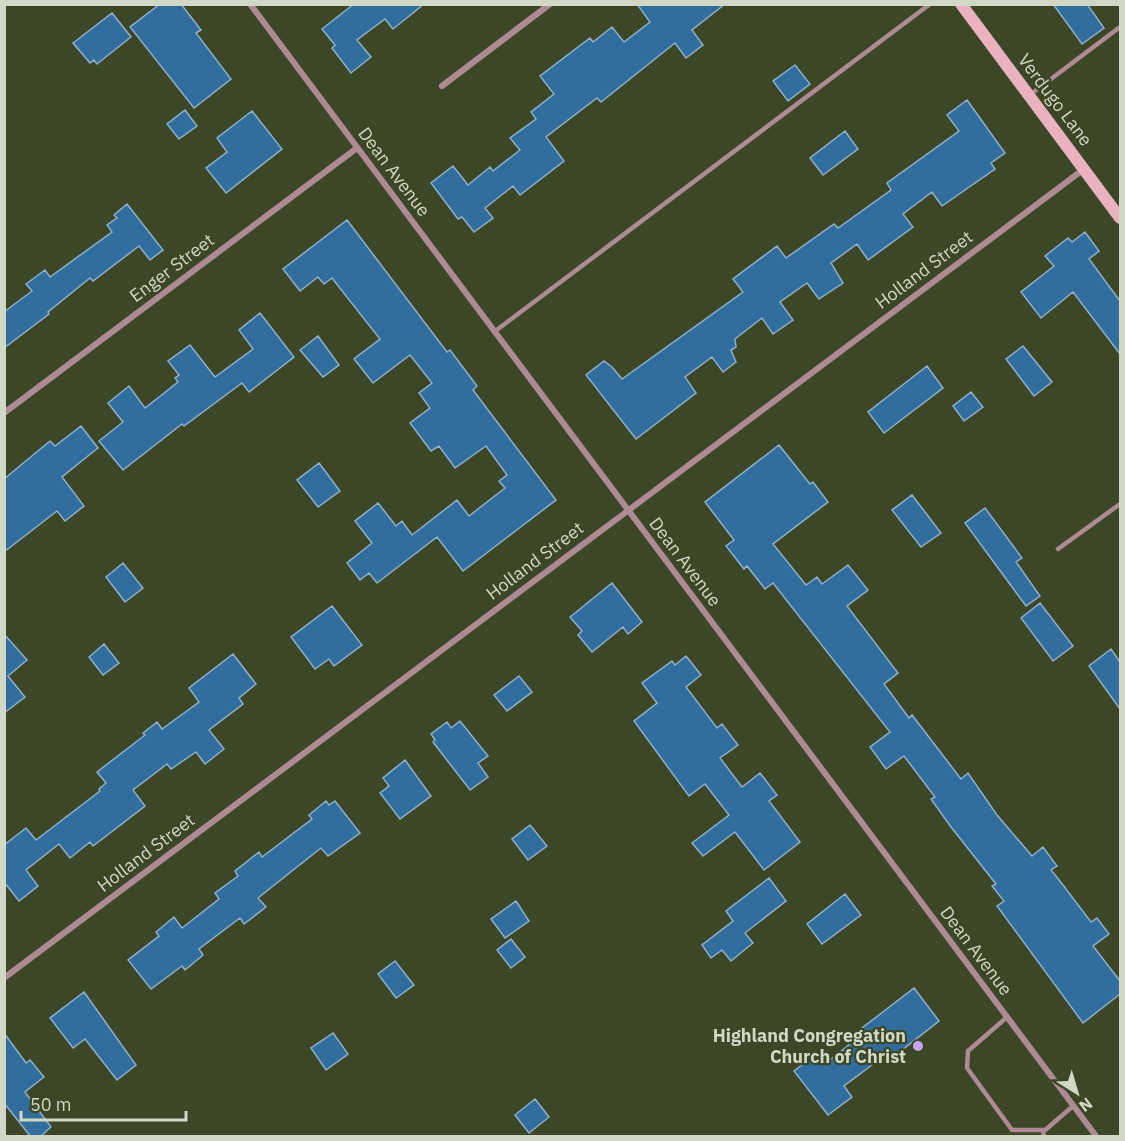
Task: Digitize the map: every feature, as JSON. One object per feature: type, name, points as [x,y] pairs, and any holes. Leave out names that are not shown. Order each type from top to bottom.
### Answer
[{"type":"street","name":"Dean Avenue","points":[[250,4],[1096,1137]]},
{"type":"street","points":[[442,86],[550,4]]},
{"type":"street","name":"Verdugo Lane","points":[[961,4],[1120,218]]},
{"type":"street","name":"Enger Street","points":[[4,413],[357,148]]},
{"type":"street","name":"Holland Street","points":[[4,978],[1084,169]]},
{"type":"lane","points":[[494,332],[930,4]]},
{"type":"lane","points":[[1029,96],[1120,27]]},
{"type":"lane","points":[[1058,549],[1120,504]]},
{"type":"lane","points":[[1007,1017],[968,1051],[968,1068],[1012,1130],[1045,1130],[1074,1106]]},
{"type":"lane","points":[[1044,1137],[1045,1130]]},
{"type":"building","points":[[160,4],[181,4],[201,30],[196,33],[231,79],[194,108],[130,27]]},
{"type":"building","points":[[354,4],[424,4],[393,29],[385,19],[357,40],[371,57],[351,73],[332,48],[335,45],[322,29]]},
{"type":"building","points":[[637,4],[725,4],[692,30],[703,45],[686,58],[675,43],[601,102],[597,98],[546,137],[564,161],[520,195],[513,186],[485,208],[493,218],[474,232],[462,217],[458,219],[431,183],[453,166],[468,185],[490,167],[493,171],[520,150],[510,138],[536,119],[531,112],[554,94],[540,76],[590,38],[593,42],[612,27],[624,42],[650,22]]},
{"type":"building","points":[[1053,4],[1087,4],[1104,28],[1082,44]]},
{"type":"building","points":[[112,13],[131,37],[97,64],[94,60],[90,63],[73,43]]},
{"type":"building","points":[[795,65],[810,84],[788,101],[773,81]]},
{"type":"building","points":[[967,100],[1005,153],[991,163],[995,169],[942,206],[932,192],[903,214],[913,227],[868,260],[857,244],[831,263],[843,283],[819,299],[807,283],[780,302],[793,320],[773,334],[762,318],[735,339],[736,347],[731,350],[736,362],[723,372],[712,357],[685,377],[696,393],[636,439],[586,375],[604,361],[622,379],[743,292],[733,279],[777,246],[786,258],[834,224],[838,228],[891,190],[887,183],[959,131],[947,115]]},
{"type":"building","points":[[185,110],[197,126],[179,139],[167,124]]},
{"type":"building","points":[[252,111],[282,149],[226,193],[206,168],[227,152],[217,138]]},
{"type":"building","points":[[845,131],[858,149],[823,175],[810,158]]},
{"type":"building","points":[[127,204],[163,250],[150,260],[139,246],[93,281],[90,278],[48,312],[49,314],[4,348],[4,312],[32,291],[26,284],[45,270],[50,277],[112,232],[107,225],[117,218],[114,215]]},
{"type":"building","points":[[347,220],[447,352],[450,350],[477,386],[473,390],[556,500],[463,571],[437,537],[377,583],[369,573],[360,580],[347,563],[372,543],[355,521],[378,503],[396,526],[402,521],[412,535],[457,500],[469,516],[505,488],[499,481],[507,475],[486,446],[455,468],[439,446],[431,451],[410,423],[430,408],[419,393],[432,383],[410,355],[373,383],[354,359],[380,339],[332,278],[324,284],[318,277],[300,291],[283,269]]},
{"type":"building","points":[[1085,232],[1099,251],[1089,259],[1120,301],[1120,354],[1073,292],[1041,318],[1021,292],[1054,266],[1045,256],[1068,238],[1072,242]]},
{"type":"building","points":[[260,313],[294,357],[249,392],[242,383],[184,426],[182,424],[123,470],[99,441],[123,422],[108,403],[129,386],[145,408],[178,382],[175,378],[179,375],[168,361],[190,345],[215,377],[253,349],[239,330]]},
{"type":"building","points":[[318,336],[339,365],[323,377],[300,350]]},
{"type":"building","points":[[1023,346],[1052,382],[1034,396],[1006,359]]},
{"type":"building","points":[[927,366],[943,388],[884,433],[868,412]]},
{"type":"building","points":[[971,392],[983,407],[964,421],[953,406]]},
{"type":"building","points":[[81,426],[98,448],[62,477],[84,506],[65,521],[57,511],[4,552],[4,479],[50,441],[55,446]]},
{"type":"building","points":[[779,445],[810,484],[813,482],[828,502],[773,544],[806,585],[817,577],[822,584],[848,565],[868,590],[847,606],[898,673],[884,684],[909,718],[912,715],[961,779],[968,773],[997,815],[1032,856],[1043,847],[1057,866],[1051,870],[1091,922],[1097,918],[1109,934],[1093,946],[1120,981],[1120,994],[1083,1023],[997,906],[1004,901],[992,886],[996,884],[951,827],[931,799],[935,797],[904,756],[886,769],[870,747],[890,732],[773,583],[765,589],[747,566],[744,569],[726,546],[734,540],[705,502]]},
{"type":"building","points":[[319,463],[340,491],[318,507],[297,480]]},
{"type":"building","points":[[912,495],[941,533],[921,547],[892,510]]},
{"type":"building","points":[[985,508],[1022,558],[1016,562],[1040,596],[1026,606],[965,523]]},
{"type":"building","points":[[123,563],[143,588],[125,602],[106,577]]},
{"type":"building","points":[[612,583],[642,622],[628,634],[623,627],[592,652],[578,635],[582,631],[570,617]]},
{"type":"building","points":[[1040,603],[1073,646],[1053,661],[1021,618]]},
{"type":"building","points":[[332,606],[362,645],[334,666],[329,659],[315,669],[291,637]]},
{"type":"building","points":[[4,634],[27,660],[8,676],[25,697],[4,713]]},
{"type":"building","points":[[104,644],[119,663],[103,675],[89,657]]},
{"type":"building","points":[[1111,649],[1120,662],[1120,709],[1089,666]]},
{"type":"building","points":[[233,654],[256,684],[239,698],[243,704],[209,730],[224,749],[205,764],[196,752],[171,769],[167,764],[133,790],[145,806],[93,846],[90,842],[70,858],[59,844],[26,870],[38,886],[19,901],[4,882],[4,845],[26,828],[36,840],[100,791],[99,789],[106,783],[97,772],[145,735],[143,733],[157,722],[162,729],[199,702],[189,688]]},
{"type":"building","points":[[686,656],[701,675],[686,687],[717,728],[722,724],[738,745],[720,758],[742,787],[760,773],[777,795],[769,801],[800,842],[764,870],[735,832],[703,856],[692,843],[729,815],[705,784],[689,796],[634,721],[657,703],[642,683],[672,661],[675,665]]},
{"type":"building","points":[[519,676],[532,692],[507,711],[494,695]]},
{"type":"building","points":[[460,721],[488,756],[478,763],[488,777],[470,790],[433,742],[435,740],[431,734],[447,722],[451,728]]},
{"type":"building","points":[[405,760],[431,796],[400,819],[380,793],[389,786],[383,778]]},
{"type":"building","points":[[326,801],[329,805],[335,801],[360,833],[328,856],[321,848],[258,898],[266,907],[244,924],[240,918],[199,949],[203,955],[185,970],[182,966],[151,989],[128,960],[159,936],[156,932],[174,917],[182,928],[219,899],[215,893],[238,876],[235,871],[259,852],[262,857],[312,819],[309,815]]},
{"type":"building","points":[[530,825],[547,846],[528,860],[512,839]]},
{"type":"building","points":[[769,878],[786,901],[745,933],[753,943],[731,961],[722,950],[711,958],[702,945],[733,921],[726,911]]},
{"type":"building","points":[[845,894],[861,915],[822,944],[807,924]]},
{"type":"building","points":[[516,901],[529,921],[505,938],[491,919]]},
{"type":"building","points":[[511,939],[525,957],[511,968],[497,950]]},
{"type":"building","points":[[395,961],[414,985],[396,998],[378,974]]},
{"type":"building","points":[[914,988],[939,1021],[888,1061],[884,1056],[844,1086],[852,1097],[828,1115],[794,1071],[818,1053],[826,1063],[865,1032],[862,1028]]},
{"type":"building","points":[[84,992],[136,1065],[117,1080],[85,1039],[73,1048],[50,1018]]},
{"type":"building","points":[[4,1033],[26,1063],[30,1060],[44,1077],[25,1092],[51,1127],[40,1137],[31,1137],[4,1103]]},
{"type":"building","points":[[333,1033],[348,1054],[326,1070],[311,1048]]},
{"type":"building","points":[[535,1099],[549,1117],[529,1133],[515,1115]]},
{"type":"place","name":"Highland Congregation Church of Christ","points":[[918,1046]]}]
